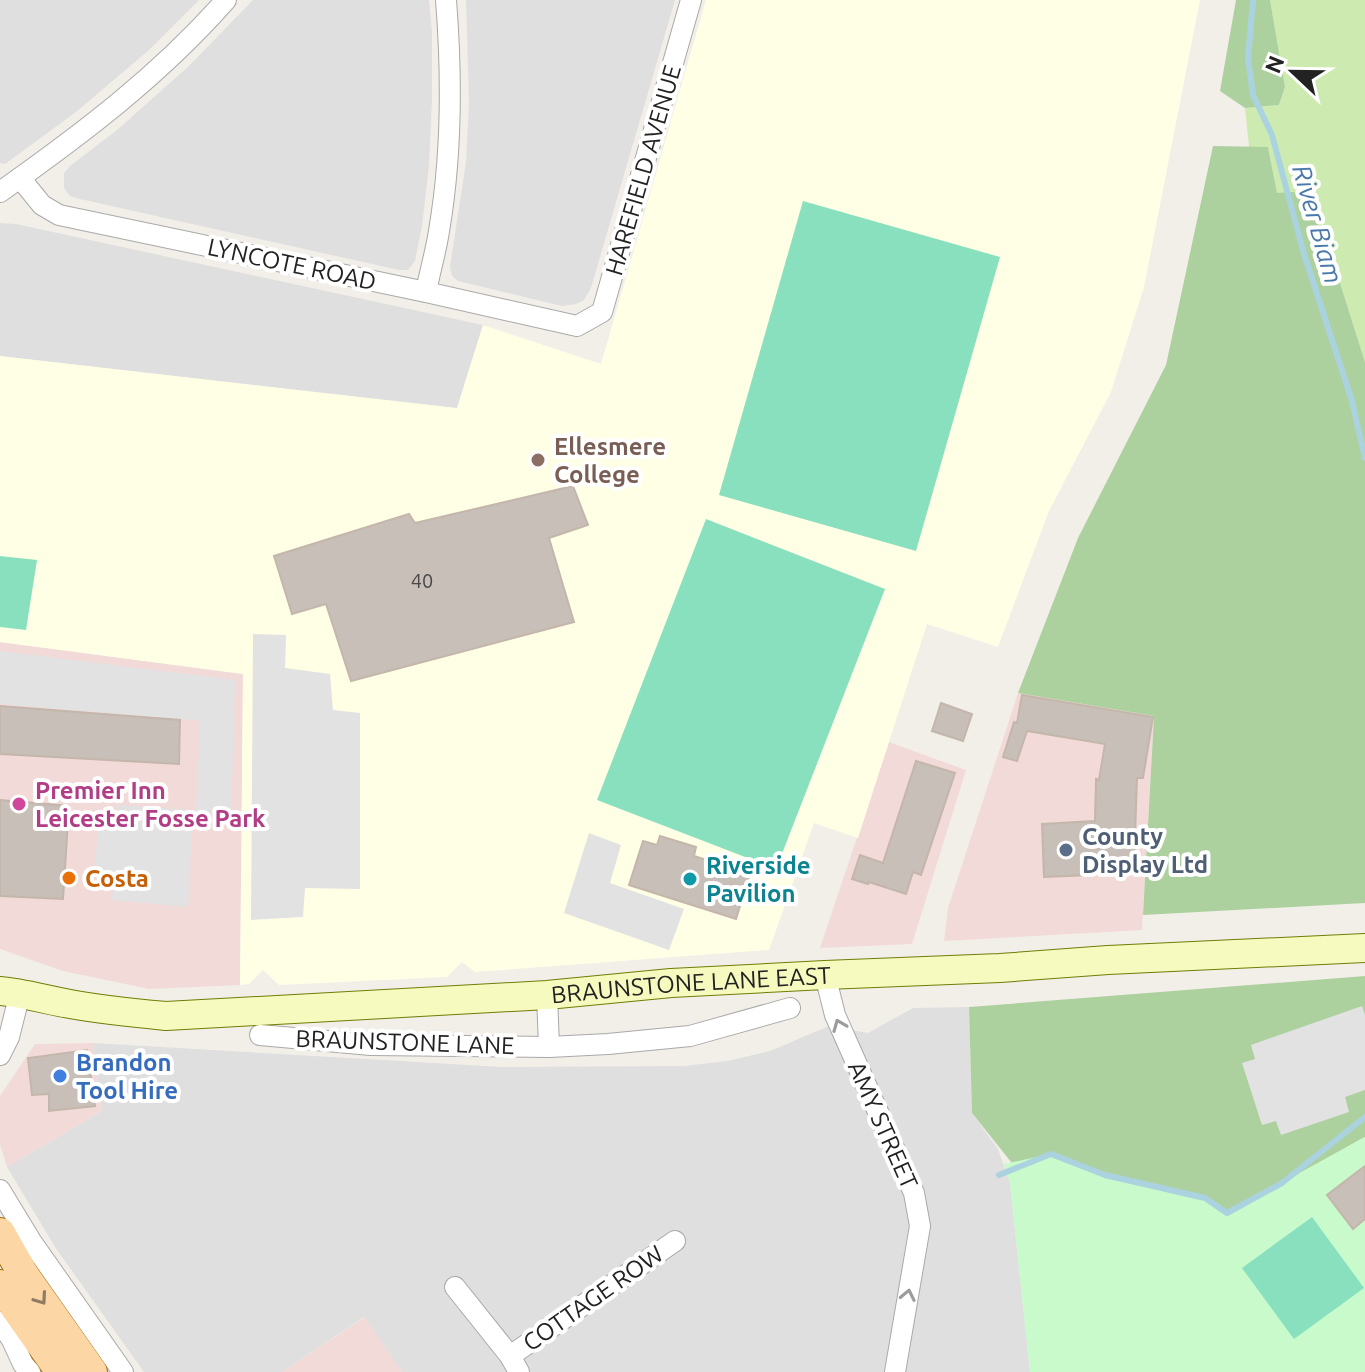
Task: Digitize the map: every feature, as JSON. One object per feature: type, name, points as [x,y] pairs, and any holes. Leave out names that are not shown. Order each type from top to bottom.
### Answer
[{"type":"main road","points":[[0,1233],[23,1274],[92,1372]]},
{"type":"main road","points":[[0,1285],[61,1372]]},
{"type":"street","points":[[0,192],[113,109],[196,34],[226,0]]},
{"type":"street","points":[[426,292],[439,231],[446,172],[450,107],[446,0]]},
{"type":"street","name":"HAREFIELD AVENUE","points":[[577,326],[602,312],[691,0]]},
{"type":"street","name":"LYNCOTE ROAD","points":[[20,178],[42,205],[59,215],[577,326]]},
{"type":"street","name":"BRAUNSTONE LANE EAST","points":[[7,988],[112,1011],[166,1016],[547,995],[671,983],[1365,948]]},
{"type":"street","name":"AMY STREET","points":[[825,975],[835,1015],[914,1193],[920,1226],[895,1372]]},
{"type":"street","points":[[0,1055],[9,1037],[7,988]]},
{"type":"street","name":"BRAUNSTONE LANE","points":[[547,995],[549,1047]]},
{"type":"street","name":"BRAUNSTONE LANE","points":[[260,1035],[371,1045],[549,1047],[608,1044],[690,1036],[790,1008]]},
{"type":"street","points":[[0,1190],[31,1241],[123,1372]]},
{"type":"street","name":"COTTAGE ROW","points":[[515,1364],[675,1241]]},
{"type":"street","points":[[455,1287],[515,1364]]},
{"type":"street","points":[[0,1322],[12,1340],[22,1369]]},
{"type":"shaded area","points":[[0,0],[199,0],[149,50],[76,112],[5,164],[0,163]]},
{"type":"shaded area","points":[[253,0],[429,0],[432,100],[429,166],[415,261],[408,270],[80,199],[70,196],[64,188],[64,173],[70,166],[117,130],[189,66]]},
{"type":"shaded area","points":[[466,0],[675,0],[591,288],[584,300],[576,304],[562,306],[458,281],[452,276],[450,267],[466,162],[469,102]]},
{"type":"shaded area","name":"Ellesmere College","points":[[706,0],[1200,0],[1144,287],[1111,392],[1049,511],[998,647],[927,624],[858,838],[814,823],[769,950],[475,972],[462,962],[447,977],[279,985],[263,970],[249,984],[240,985],[243,674],[0,642],[0,356],[457,408],[483,325],[601,364]]},
{"type":"shaded area","points":[[0,223],[483,325],[457,409],[0,356]]},
{"type":"shaded area","points":[[253,634],[286,635],[285,668],[330,674],[333,710],[360,713],[360,889],[305,888],[303,917],[251,920]]},
{"type":"shaded area","points":[[0,642],[243,674],[240,985],[149,989],[63,971],[0,949]]},
{"type":"shaded area","points":[[0,651],[235,680],[231,815],[196,813],[200,721],[0,704]]},
{"type":"shaded area","points":[[1018,693],[1154,716],[1142,930],[944,941],[948,908]]},
{"type":"shaded area","points":[[889,742],[966,770],[912,944],[820,948]]},
{"type":"shaded area","points":[[117,805],[193,810],[188,907],[112,900],[113,876],[94,873],[99,823],[116,823]]},
{"type":"shaded area","points":[[589,833],[621,845],[610,883],[684,909],[669,950],[564,913]]},
{"type":"shaded area","points":[[1362,1006],[1365,1015],[1365,1090],[1345,1097],[1349,1112],[1281,1135],[1276,1121],[1262,1125],[1242,1063],[1255,1059],[1251,1045]]},
{"type":"shaded area","points":[[969,1007],[972,1113],[998,1149],[1010,1183],[1030,1372],[402,1372],[364,1317],[282,1372],[144,1372],[55,1247],[7,1167],[102,1111],[93,1043],[502,1067],[684,1066],[727,1061],[770,1051],[829,1026],[868,1033],[913,1008]]},
{"type":"shaded area","points":[[93,1043],[102,1111],[7,1167],[0,1144],[0,1096],[35,1044]]},
{"type":"shaded area","points":[[365,1317],[402,1372],[282,1372]]},
{"type":"green space","points":[[1236,0],[1270,0],[1285,87],[1279,105],[1245,108],[1220,91]]},
{"type":"green space","points":[[1270,0],[1365,0],[1365,362],[1311,191],[1277,194],[1268,147],[1249,147],[1245,108],[1279,105],[1285,87]]},
{"type":"green space","points":[[1213,146],[1268,147],[1277,193],[1311,191],[1365,362],[1365,903],[1143,915],[1154,716],[1018,693],[1078,538],[1166,365]]},
{"type":"green space","points":[[803,201],[1000,257],[916,551],[719,495]]},
{"type":"green space","points":[[706,519],[885,589],[776,869],[597,800]]},
{"type":"green space","points":[[0,556],[37,560],[26,630],[0,627]]},
{"type":"green space","points":[[1365,976],[1365,1137],[1228,1213],[1047,1207],[972,1113],[969,1007]]},
{"type":"green space","points":[[1365,1137],[1365,1372],[1030,1372],[1010,1183],[1004,1164],[1051,1154],[1105,1175],[1205,1198],[1227,1213]]},
{"type":"green space","points":[[1312,1217],[1364,1288],[1294,1339],[1242,1268]]},
{"type":"building","points":[[573,486],[588,525],[549,538],[574,622],[351,681],[326,604],[292,614],[274,556],[409,514],[415,523]]},
{"type":"building","points":[[1022,695],[1153,717],[1143,778],[1137,778],[1134,864],[1091,863],[1091,875],[1044,877],[1042,824],[1095,821],[1096,779],[1099,780],[1105,744],[1027,731],[1017,761],[1003,757],[1014,722],[1017,723]]},
{"type":"building","points":[[941,703],[972,714],[963,741],[932,731]]},
{"type":"building","points":[[0,706],[180,720],[179,764],[0,754]]},
{"type":"building","points":[[916,761],[955,773],[921,875],[913,872],[906,894],[852,879],[860,855],[883,863]]},
{"type":"building","points":[[0,800],[69,806],[63,899],[0,896]]},
{"type":"building","name":"Riverside Pavilion","points":[[660,836],[696,847],[694,856],[750,874],[736,919],[629,885],[643,841],[657,845]]},
{"type":"building","name":"Brandon Tool Hire","points":[[87,1050],[95,1106],[49,1111],[49,1094],[32,1095],[28,1058]]},
{"type":"building","points":[[1365,1166],[1365,1219],[1353,1229],[1327,1195]]},
{"type":"waterway","name":"River Biam","points":[[1253,0],[1248,58],[1253,95],[1272,135],[1304,254],[1352,401],[1365,458]]},
{"type":"waterway","points":[[999,1175],[1051,1154],[1105,1175],[1205,1198],[1227,1213],[1282,1183],[1365,1117]]},
{"type":"place","name":"Ellesmere College","points":[[538,460]]},
{"type":"place","name":"Premier Inn Leicester Fosse Park","points":[[19,804]]},
{"type":"place","name":"County Display Ltd","points":[[1066,850]]},
{"type":"place","name":"Costa","points":[[69,878]]},
{"type":"place","name":"Riverside Pavilion","points":[[690,879]]},
{"type":"place","name":"Brandon Tool Hire","points":[[60,1076]]}]
